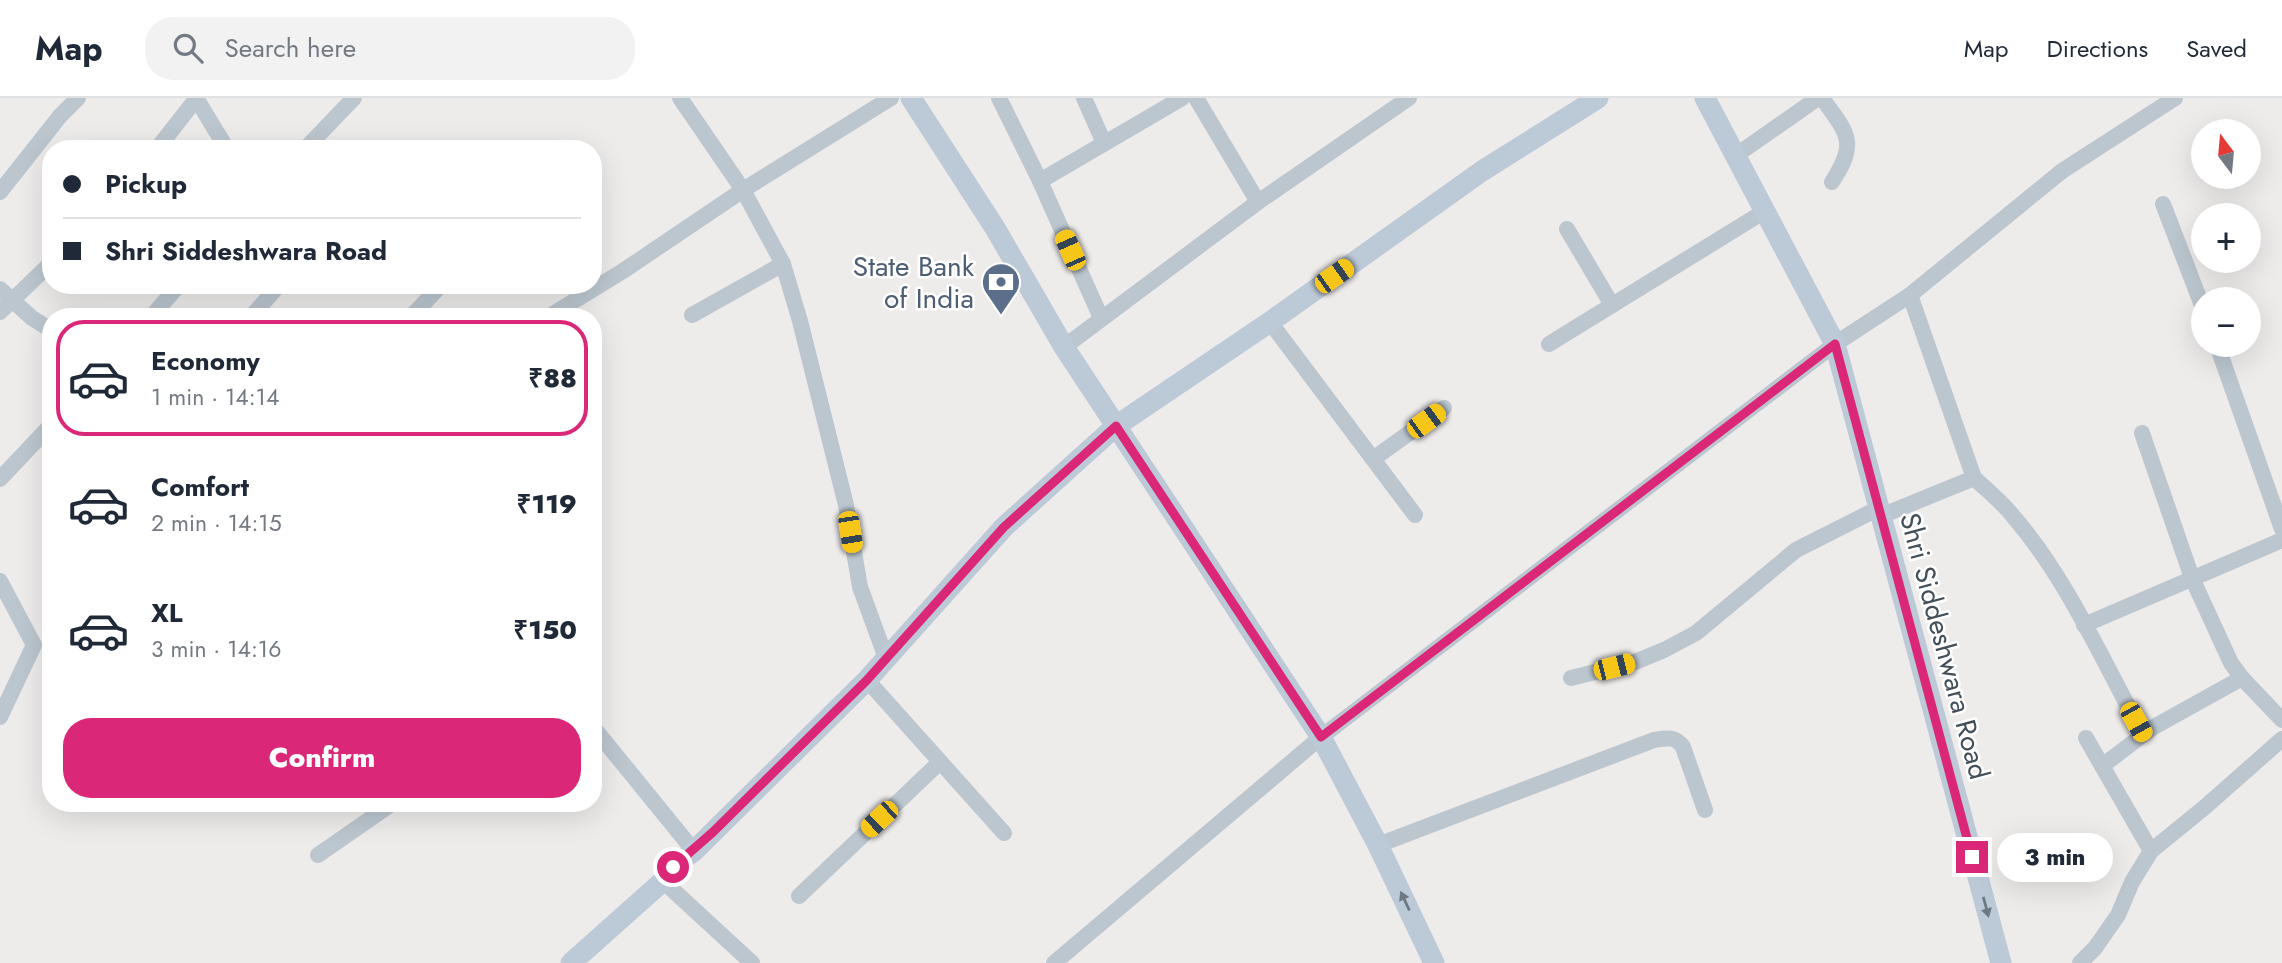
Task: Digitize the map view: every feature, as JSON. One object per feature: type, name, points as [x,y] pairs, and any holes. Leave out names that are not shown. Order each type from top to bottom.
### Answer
[{"type":"street","points":[[0,192],[60,116],[78,98]]},
{"type":"street","points":[[680,98],[743,190],[782,264],[800,321],[846,505],[860,587],[886,658]]},
{"type":"street","points":[[602,284],[743,190],[891,98]]},
{"type":"street","points":[[911,98],[995,228],[1064,348],[1321,737],[1378,845],[1433,963]]},
{"type":"street","points":[[999,98],[1040,181],[1101,318]]},
{"type":"street","points":[[1084,98],[1104,143]]},
{"type":"street","points":[[1040,181],[1182,98]]},
{"type":"street","points":[[1196,98],[1258,202]]},
{"type":"street","points":[[1064,348],[1258,202],[1409,98]]},
{"type":"street","points":[[571,963],[663,881],[673,867],[694,851],[867,680],[1004,527],[1116,426],[1482,172],[1598,98]]},
{"type":"street","name":"Shri Siddeshwara Road","points":[[1705,98],[1835,344],[2001,963]]},
{"type":"street","points":[[1735,156],[1820,98],[1839,122],[1849,148],[1846,161],[1832,182]]},
{"type":"street","points":[[1054,963],[1321,737],[1835,344],[1910,295],[2062,171],[2175,98]]},
{"type":"street","points":[[164,140],[196,99],[221,140]]},
{"type":"street","points":[[313,140],[345,102]]},
{"type":"street","points":[[2163,204],[2195,287]]},
{"type":"street","points":[[1549,344],[1765,211]]},
{"type":"street","points":[[1567,229],[1612,305]]},
{"type":"street","points":[[692,315],[782,264]]},
{"type":"street","points":[[0,312],[42,272]]},
{"type":"street","points":[[0,289],[42,323]]},
{"type":"street","points":[[159,308],[171,294]]},
{"type":"street","points":[[259,308],[271,294]]},
{"type":"street","points":[[419,308],[433,294]]},
{"type":"street","points":[[563,308],[586,294]]},
{"type":"street","points":[[1910,295],[1974,478],[2012,514],[2053,570],[2143,734]]},
{"type":"street","points":[[1270,321],[1415,515]]},
{"type":"street","points":[[2221,357],[2282,529]]},
{"type":"street","points":[[1373,459],[1444,408]]},
{"type":"street","points":[[2142,433],[2192,578],[2231,663],[2282,720]]},
{"type":"street","points":[[0,479],[42,435]]},
{"type":"street","points":[[1571,678],[1636,662],[1664,650],[1696,633],[1796,550],[1880,512],[1974,478]]},
{"type":"street","points":[[2084,625],[2282,540]]},
{"type":"street","points":[[0,581],[34,645],[0,717]]},
{"type":"street","points":[[2102,766],[2143,734],[2242,678]]},
{"type":"street","points":[[867,680],[1004,833]]},
{"type":"street","points":[[1378,845],[1654,740],[1669,737],[1683,747],[1705,810]]},
{"type":"street","points":[[602,738],[694,851]]},
{"type":"street","points":[[2085,738],[2151,851]]},
{"type":"street","points":[[2080,963],[2118,915],[2132,883],[2151,851],[2206,807],[2282,739]]},
{"type":"street","points":[[799,895],[940,762]]},
{"type":"street","points":[[318,855],[380,812]]},
{"type":"street","points":[[663,881],[752,963]]},
{"type":"place","name":"State Bank of India","points":[[1001,316]]},
{"type":"route","points":[[673,867],[694,851],[867,680],[1004,527],[1116,426],[1321,737],[1835,344],[1972,857]]}]
